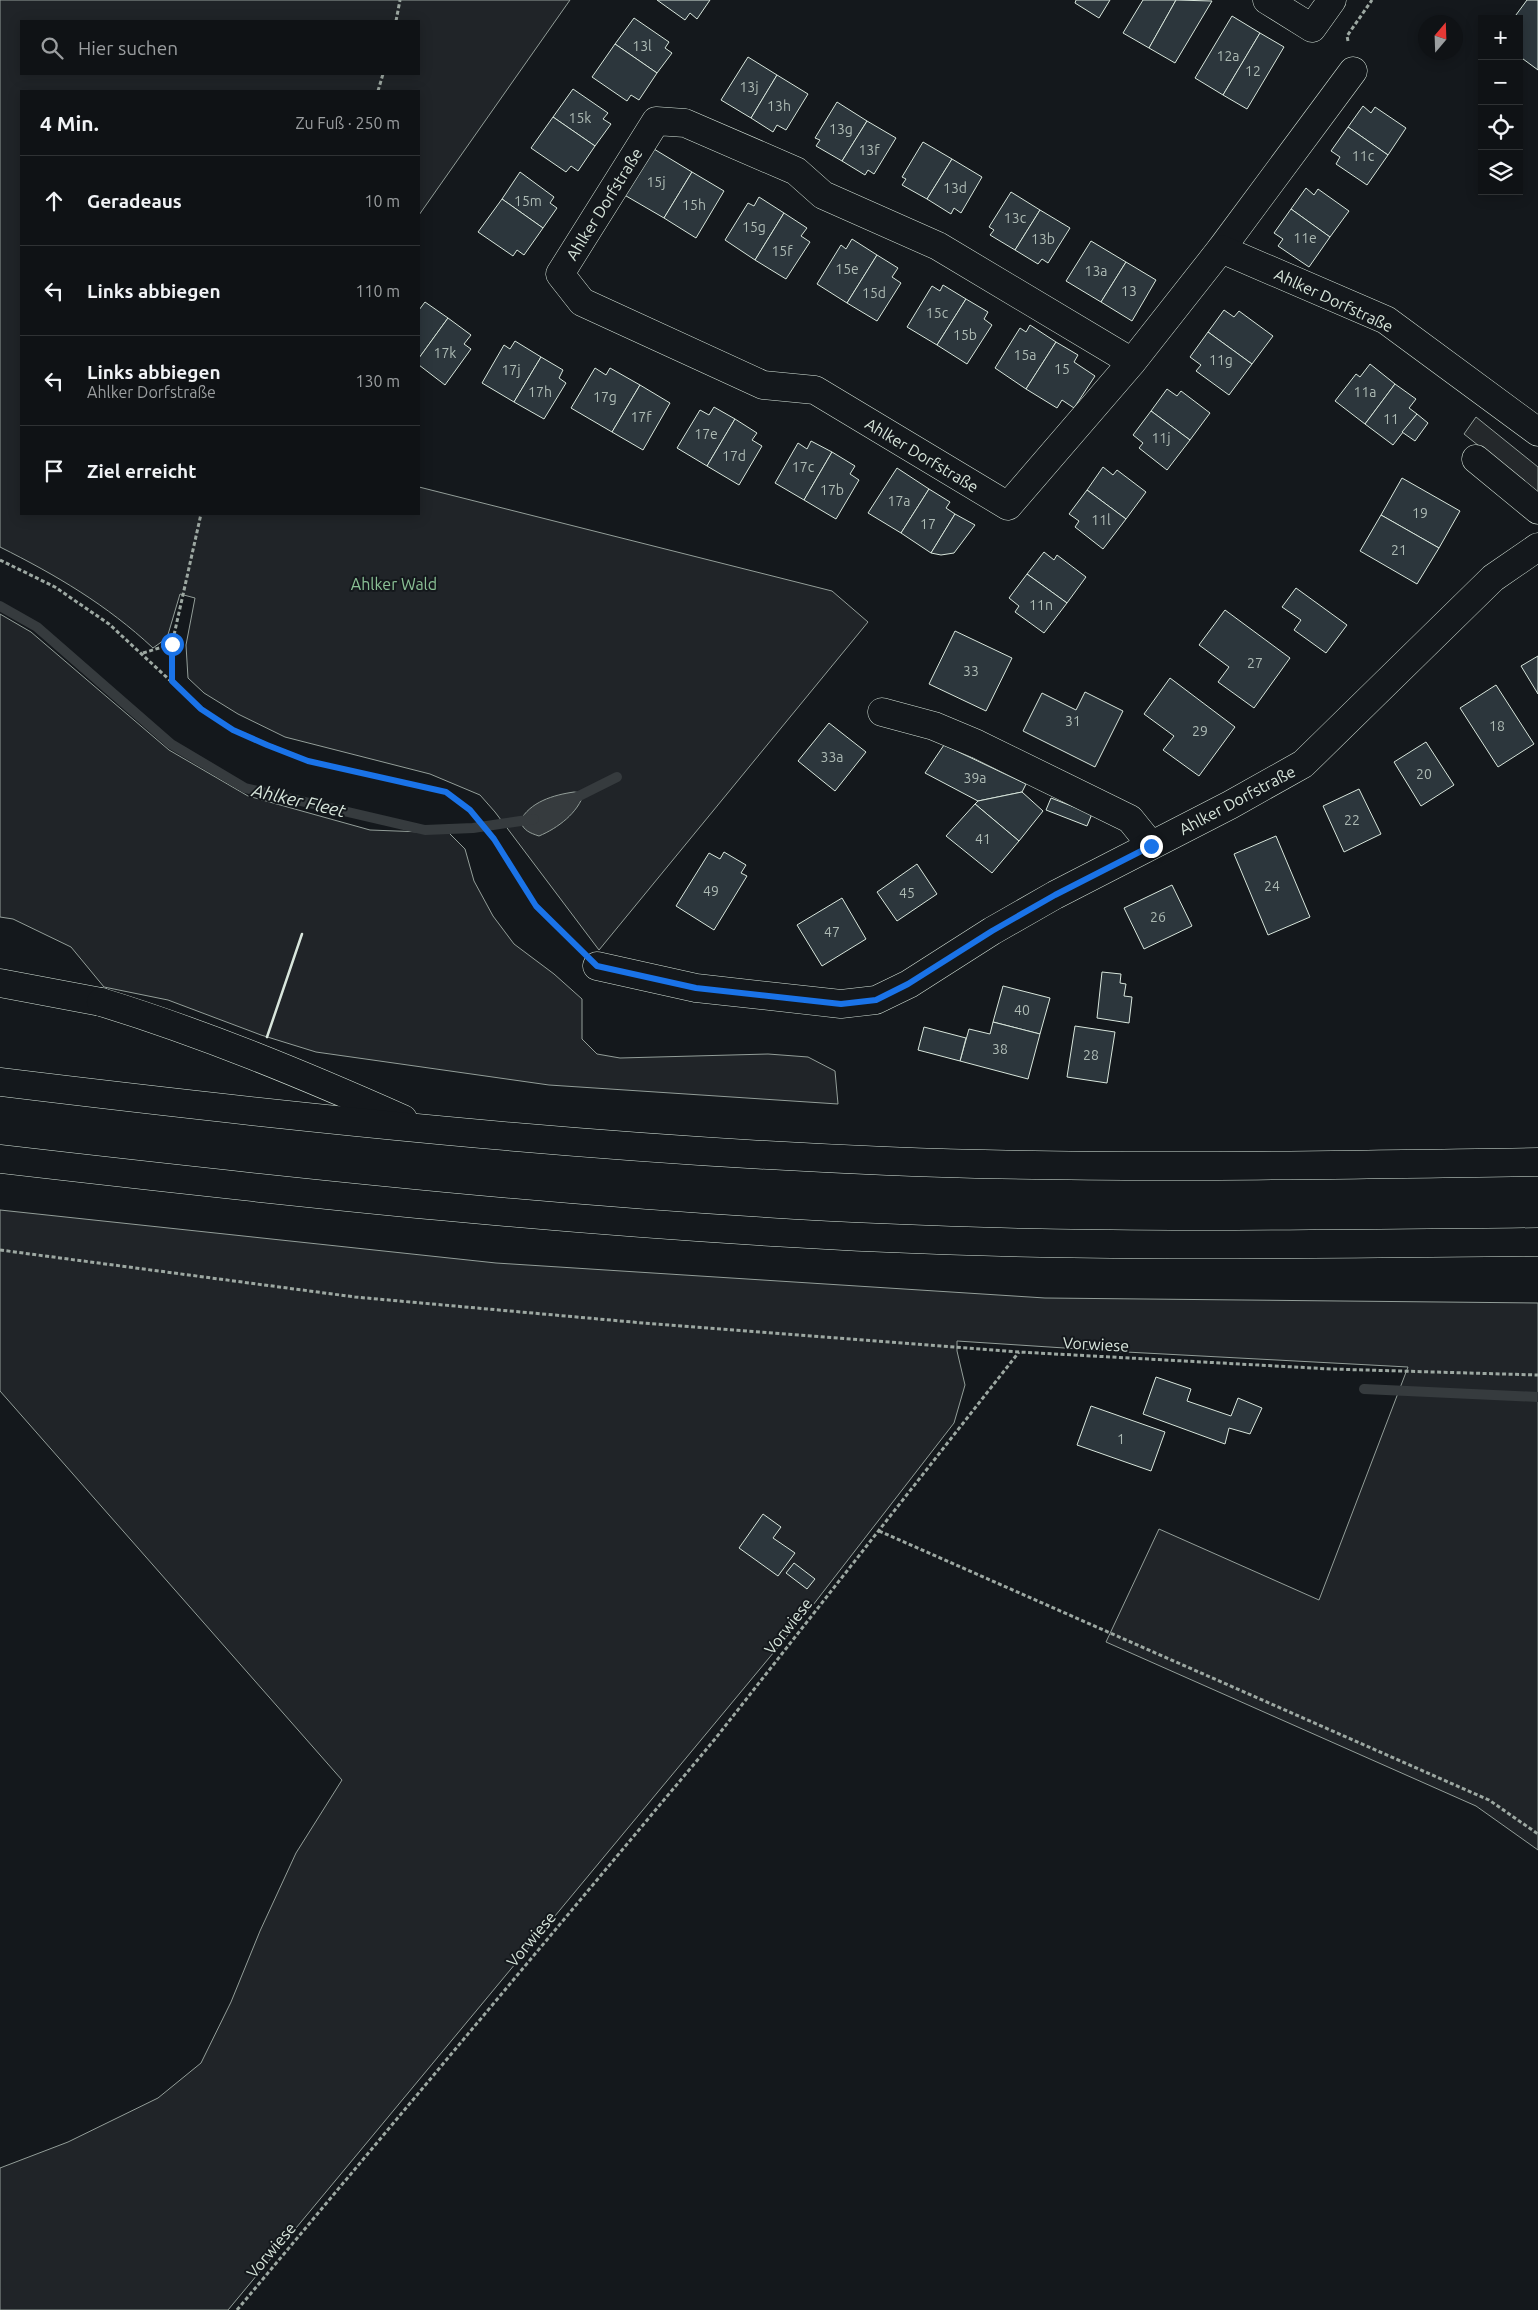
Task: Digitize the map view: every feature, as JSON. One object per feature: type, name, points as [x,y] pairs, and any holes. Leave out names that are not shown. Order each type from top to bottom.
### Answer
[{"type":"main road","points":[[1267,0],[1312,28],[1332,0]]},
{"type":"main road","name":"Ahlker Dorfstraße","points":[[1132,362],[938,246],[822,195],[796,171],[685,124],[656,121],[560,274],[582,302],[763,385],[815,390],[1008,506],[1132,362],[1221,249],[1353,71]]},
{"type":"main road","name":"Ahlker Dorfstraße","points":[[1221,249],[1386,320],[1538,432]]},
{"type":"main road","points":[[1476,459],[1538,510]]},
{"type":"main road","name":"Ahlker Dorfstraße","points":[[597,966],[696,988],[841,1004],[876,1000],[908,984],[992,931],[1055,895],[1230,805],[1303,764],[1493,578],[1538,547]]},
{"type":"main road","points":[[882,712],[934,726],[977,744],[1130,819],[1151,846]]},
{"type":"main road","points":[[0,983],[101,1002],[174,1024],[274,1062],[423,1128]]},
{"type":"main road","points":[[0,1082],[271,1115],[640,1147],[888,1162],[1190,1167],[1538,1162]]},
{"type":"main road","points":[[0,1160],[418,1206],[636,1224],[879,1238],[1188,1245],[1538,1242]]},
{"type":"path","points":[[396,20],[400,0]]},
{"type":"path","points":[[1353,71],[1347,36],[1372,0]]},
{"type":"path","points":[[378,90],[383,75]]},
{"type":"path","points":[[172,681],[172,644],[201,515]]},
{"type":"path","points":[[0,560],[55,587],[109,624],[201,709],[233,730],[308,761],[446,792],[470,810],[494,839],[536,906],[597,966]]},
{"type":"path","points":[[142,654],[172,644]]},
{"type":"path","points":[[0,1250],[355,1297],[643,1323],[1019,1352]]},
{"type":"path","name":"Vorwiese","points":[[237,2310],[715,1739],[1019,1352],[1331,1369],[1538,1375]]},
{"type":"path","points":[[879,1531],[1489,1800],[1538,1834]]},
{"type":"green space","name":"Ahlker Wald","points":[[0,0],[570,0],[420,214],[420,90],[20,90],[20,515],[420,515],[420,487],[832,591],[868,622],[599,950],[495,812],[480,795],[430,774],[285,737],[238,714],[204,693],[188,678],[186,645],[195,598],[180,594],[167,638],[153,648],[118,618],[80,592],[0,547]]},
{"type":"green space","points":[[0,614],[31,632],[169,750],[248,796],[370,830],[449,833],[465,849],[474,881],[493,916],[514,944],[554,974],[582,999],[582,1039],[597,1054],[620,1058],[768,1054],[808,1057],[835,1071],[838,1104],[549,1085],[316,1052],[261,1035],[168,1000],[104,987],[71,947],[13,919],[0,917]]},
{"type":"green space","points":[[0,1210],[496,1263],[1045,1298],[1538,1303],[1538,1850],[1476,1806],[1106,1642],[1159,1529],[1319,1600],[1408,1367],[957,1341],[957,1351],[965,1385],[954,1423],[813,1605],[228,2310],[0,2310],[0,2168],[68,2142],[158,2098],[201,2063],[231,2002],[260,1931],[296,1853],[342,1780],[0,1391]]},
{"type":"shaded area","points":[[1476,417],[1538,467],[1538,493],[1464,434]]},
{"type":"shaded area","points":[[574,792],[584,793],[572,813],[553,829],[539,836],[530,833],[523,827],[520,821],[524,814],[536,804],[550,797]]},
{"type":"building","points":[[657,0],[710,0],[697,19],[690,13],[685,20]]},
{"type":"building","points":[[1076,0],[1110,0],[1099,18],[1075,3]]},
{"type":"building","points":[[1143,0],[1176,0],[1149,48],[1123,33]]},
{"type":"building","points":[[1176,0],[1212,1],[1175,63],[1149,48]]},
{"type":"building","points":[[1527,0],[1538,0],[1538,70],[1523,59],[1523,15],[1516,15]]},
{"type":"building","points":[[1232,16],[1260,33],[1223,95],[1195,78]]},
{"type":"building","points":[[634,18],[669,42],[665,48],[672,53],[657,73],[615,44]]},
{"type":"building","points":[[1260,33],[1284,47],[1247,109],[1223,95]]},
{"type":"building","points":[[615,44],[657,73],[639,100],[631,95],[627,101],[592,77]]},
{"type":"building","points":[[748,57],[777,75],[751,118],[721,100]]},
{"type":"building","points":[[777,75],[808,94],[786,130],[777,125],[773,132],[751,118]]},
{"type":"building","points":[[573,89],[608,113],[603,119],[611,124],[595,146],[553,117]]},
{"type":"building","points":[[837,102],[867,121],[842,161],[816,146],[820,140],[815,138]]},
{"type":"building","points":[[1363,106],[1371,113],[1375,107],[1406,128],[1388,155],[1348,127]]},
{"type":"building","points":[[553,117],[595,146],[578,171],[571,166],[566,172],[531,148]]},
{"type":"building","points":[[867,121],[896,138],[874,174],[868,170],[865,175],[842,161]]},
{"type":"building","points":[[1348,127],[1388,155],[1367,185],[1336,164],[1340,157],[1331,151]]},
{"type":"building","points":[[923,142],[952,159],[927,199],[902,185],[906,179],[902,177]]},
{"type":"building","points":[[649,146],[692,172],[664,218],[621,193]]},
{"type":"building","points":[[952,159],[982,177],[961,213],[954,208],[951,214],[927,199]]},
{"type":"building","points":[[520,172],[554,197],[550,203],[557,208],[543,228],[502,199]]},
{"type":"building","points":[[692,172],[724,191],[696,238],[664,218]]},
{"type":"building","points":[[1306,188],[1314,195],[1318,189],[1349,211],[1330,237],[1291,209]]},
{"type":"building","points":[[1011,192],[1040,210],[1015,250],[990,235],[994,230],[989,227]]},
{"type":"building","points":[[759,197],[784,213],[755,260],[725,240],[748,203],[754,206]]},
{"type":"building","points":[[502,199],[543,228],[524,255],[517,250],[513,256],[478,232]]},
{"type":"building","points":[[1291,209],[1330,237],[1309,267],[1278,246],[1283,239],[1274,233]]},
{"type":"building","points":[[1040,210],[1070,228],[1048,263],[1042,259],[1038,264],[1015,250]]},
{"type":"building","points":[[784,213],[807,228],[801,236],[810,242],[786,279],[755,260]]},
{"type":"building","points":[[852,239],[877,255],[847,303],[817,284],[841,245],[846,249]]},
{"type":"building","points":[[1091,241],[1126,262],[1101,302],[1066,281]]},
{"type":"building","points":[[877,255],[898,268],[892,277],[901,283],[877,321],[847,303]]},
{"type":"building","points":[[1126,262],[1156,280],[1132,321],[1101,302]]},
{"type":"building","points":[[943,285],[966,299],[937,345],[907,327],[932,286],[940,291]]},
{"type":"building","points":[[966,299],[988,312],[984,319],[992,325],[967,364],[937,345]]},
{"type":"building","points":[[425,302],[448,318],[420,357],[420,309]]},
{"type":"building","points":[[1224,310],[1234,317],[1239,311],[1273,336],[1252,364],[1208,332]]},
{"type":"building","points":[[448,318],[471,335],[464,344],[471,349],[445,385],[420,366],[420,357]]},
{"type":"building","points":[[1030,325],[1056,342],[1026,389],[995,368],[1020,328],[1026,332]]},
{"type":"building","points":[[1208,332],[1252,364],[1229,395],[1196,371],[1201,365],[1190,357]]},
{"type":"building","points":[[515,341],[541,357],[514,402],[482,383],[504,345],[510,349]]},
{"type":"building","points":[[1056,342],[1078,355],[1074,362],[1095,376],[1074,408],[1062,400],[1057,408],[1026,389]]},
{"type":"building","points":[[541,357],[563,370],[559,378],[566,383],[544,419],[514,402]]},
{"type":"building","points":[[1370,364],[1395,384],[1365,424],[1335,401],[1356,374],[1360,377]]},
{"type":"building","points":[[595,368],[606,375],[610,368],[640,385],[612,432],[571,408]]},
{"type":"building","points":[[1395,384],[1416,399],[1409,408],[1417,414],[1393,445],[1365,424]]},
{"type":"building","points":[[640,385],[670,403],[643,450],[612,432]]},
{"type":"building","points":[[1167,389],[1177,396],[1181,391],[1210,413],[1190,440],[1151,411]]},
{"type":"building","points":[[714,407],[735,419],[707,466],[677,448],[700,410],[709,415]]},
{"type":"building","points":[[1151,411],[1190,440],[1167,470],[1139,448],[1143,443],[1133,435]]},
{"type":"building","points":[[1417,414],[1428,423],[1415,441],[1402,432]]},
{"type":"building","points":[[735,419],[757,433],[752,440],[762,446],[739,485],[707,466]]},
{"type":"building","points":[[811,441],[832,452],[804,500],[775,483],[798,443],[807,449]]},
{"type":"building","points":[[832,452],[855,466],[850,474],[859,480],[836,519],[804,500]]},
{"type":"building","points":[[1103,467],[1113,475],[1117,470],[1146,492],[1126,519],[1087,490]]},
{"type":"building","points":[[897,468],[929,489],[901,533],[868,513]]},
{"type":"building","points":[[1402,478],[1460,511],[1439,548],[1381,515]]},
{"type":"building","points":[[929,489],[950,502],[946,508],[955,514],[931,553],[901,533]]},
{"type":"building","points":[[1087,490],[1126,519],[1103,549],[1075,527],[1079,521],[1069,514]]},
{"type":"building","points":[[955,514],[975,525],[954,553],[941,555],[931,553]]},
{"type":"building","points":[[1381,515],[1439,548],[1417,584],[1360,551]]},
{"type":"building","points":[[1044,552],[1054,560],[1057,555],[1086,577],[1067,603],[1027,574]]},
{"type":"building","points":[[1027,574],[1067,603],[1044,633],[1015,612],[1019,606],[1009,598]]},
{"type":"building","points":[[1296,588],[1347,625],[1326,653],[1294,630],[1301,620],[1282,607]]},
{"type":"building","points":[[1225,610],[1290,658],[1254,708],[1218,682],[1229,667],[1199,645]]},
{"type":"building","points":[[955,631],[1012,658],[986,711],[929,684]]},
{"type":"building","points":[[1538,656],[1538,694],[1521,666]]},
{"type":"building","points":[[1170,678],[1235,727],[1199,776],[1163,750],[1174,736],[1144,714]]},
{"type":"building","points":[[1496,685],[1534,744],[1498,767],[1460,708]]},
{"type":"building","points":[[1085,692],[1123,711],[1095,767],[1023,731],[1042,693],[1076,710]]},
{"type":"building","points":[[829,723],[866,752],[835,791],[798,761]]},
{"type":"building","points":[[1426,742],[1454,785],[1421,806],[1394,762]]},
{"type":"building","points":[[944,745],[1026,784],[1022,792],[978,801],[925,773]]},
{"type":"building","points":[[1359,789],[1381,834],[1344,852],[1323,806]]},
{"type":"building","points":[[1022,792],[1043,811],[1019,841],[975,804],[978,801]]},
{"type":"building","points":[[1051,798],[1092,814],[1087,826],[1046,810]]},
{"type":"building","points":[[975,804],[1019,841],[992,873],[946,836]]},
{"type":"building","points":[[1276,836],[1310,917],[1268,935],[1234,854]]},
{"type":"building","points":[[724,852],[746,865],[741,873],[747,876],[714,930],[676,906],[709,853],[720,859]]},
{"type":"building","points":[[917,864],[937,894],[897,921],[877,892]]},
{"type":"building","points":[[1172,885],[1192,926],[1144,949],[1124,908]]},
{"type":"building","points":[[842,898],[866,939],[822,966],[797,925]]},
{"type":"building","points":[[1102,972],[1121,974],[1120,983],[1126,984],[1124,996],[1132,997],[1129,1023],[1097,1018]]},
{"type":"building","points":[[1003,986],[1050,998],[1040,1034],[993,1022]]},
{"type":"building","points":[[993,1022],[1040,1034],[1028,1079],[960,1061],[969,1029],[990,1034]]},
{"type":"building","points":[[1075,1026],[1115,1032],[1107,1083],[1067,1077]]},
{"type":"building","points":[[924,1027],[966,1038],[960,1061],[918,1050]]},
{"type":"building","points":[[1156,1377],[1191,1389],[1187,1401],[1231,1416],[1238,1398],[1262,1408],[1250,1434],[1229,1428],[1225,1444],[1143,1414]]},
{"type":"building","points":[[1091,1406],[1165,1432],[1151,1471],[1077,1445]]},
{"type":"building","points":[[763,1514],[781,1527],[773,1538],[795,1553],[778,1576],[739,1548]]},
{"type":"building","points":[[794,1563],[815,1579],[807,1589],[786,1573]]},
{"type":"waterway","name":"Ahlker Fleet","points":[[0,606],[37,627],[171,744],[245,788],[425,830],[473,828],[534,819]]},
{"type":"waterway","name":"Ahlker Fleet","points":[[573,799],[617,777]]},
{"type":"waterway","points":[[1364,1389],[1538,1397]]},
{"type":"wall","points":[[267,1037],[302,934]]},
{"type":"route","points":[[172,644],[172,681],[201,709],[233,730],[308,761],[354,773],[446,792],[470,810],[494,839],[536,906],[597,966],[696,988],[841,1004],[876,1000],[908,984],[992,931],[1055,895],[1151,846]]}]
